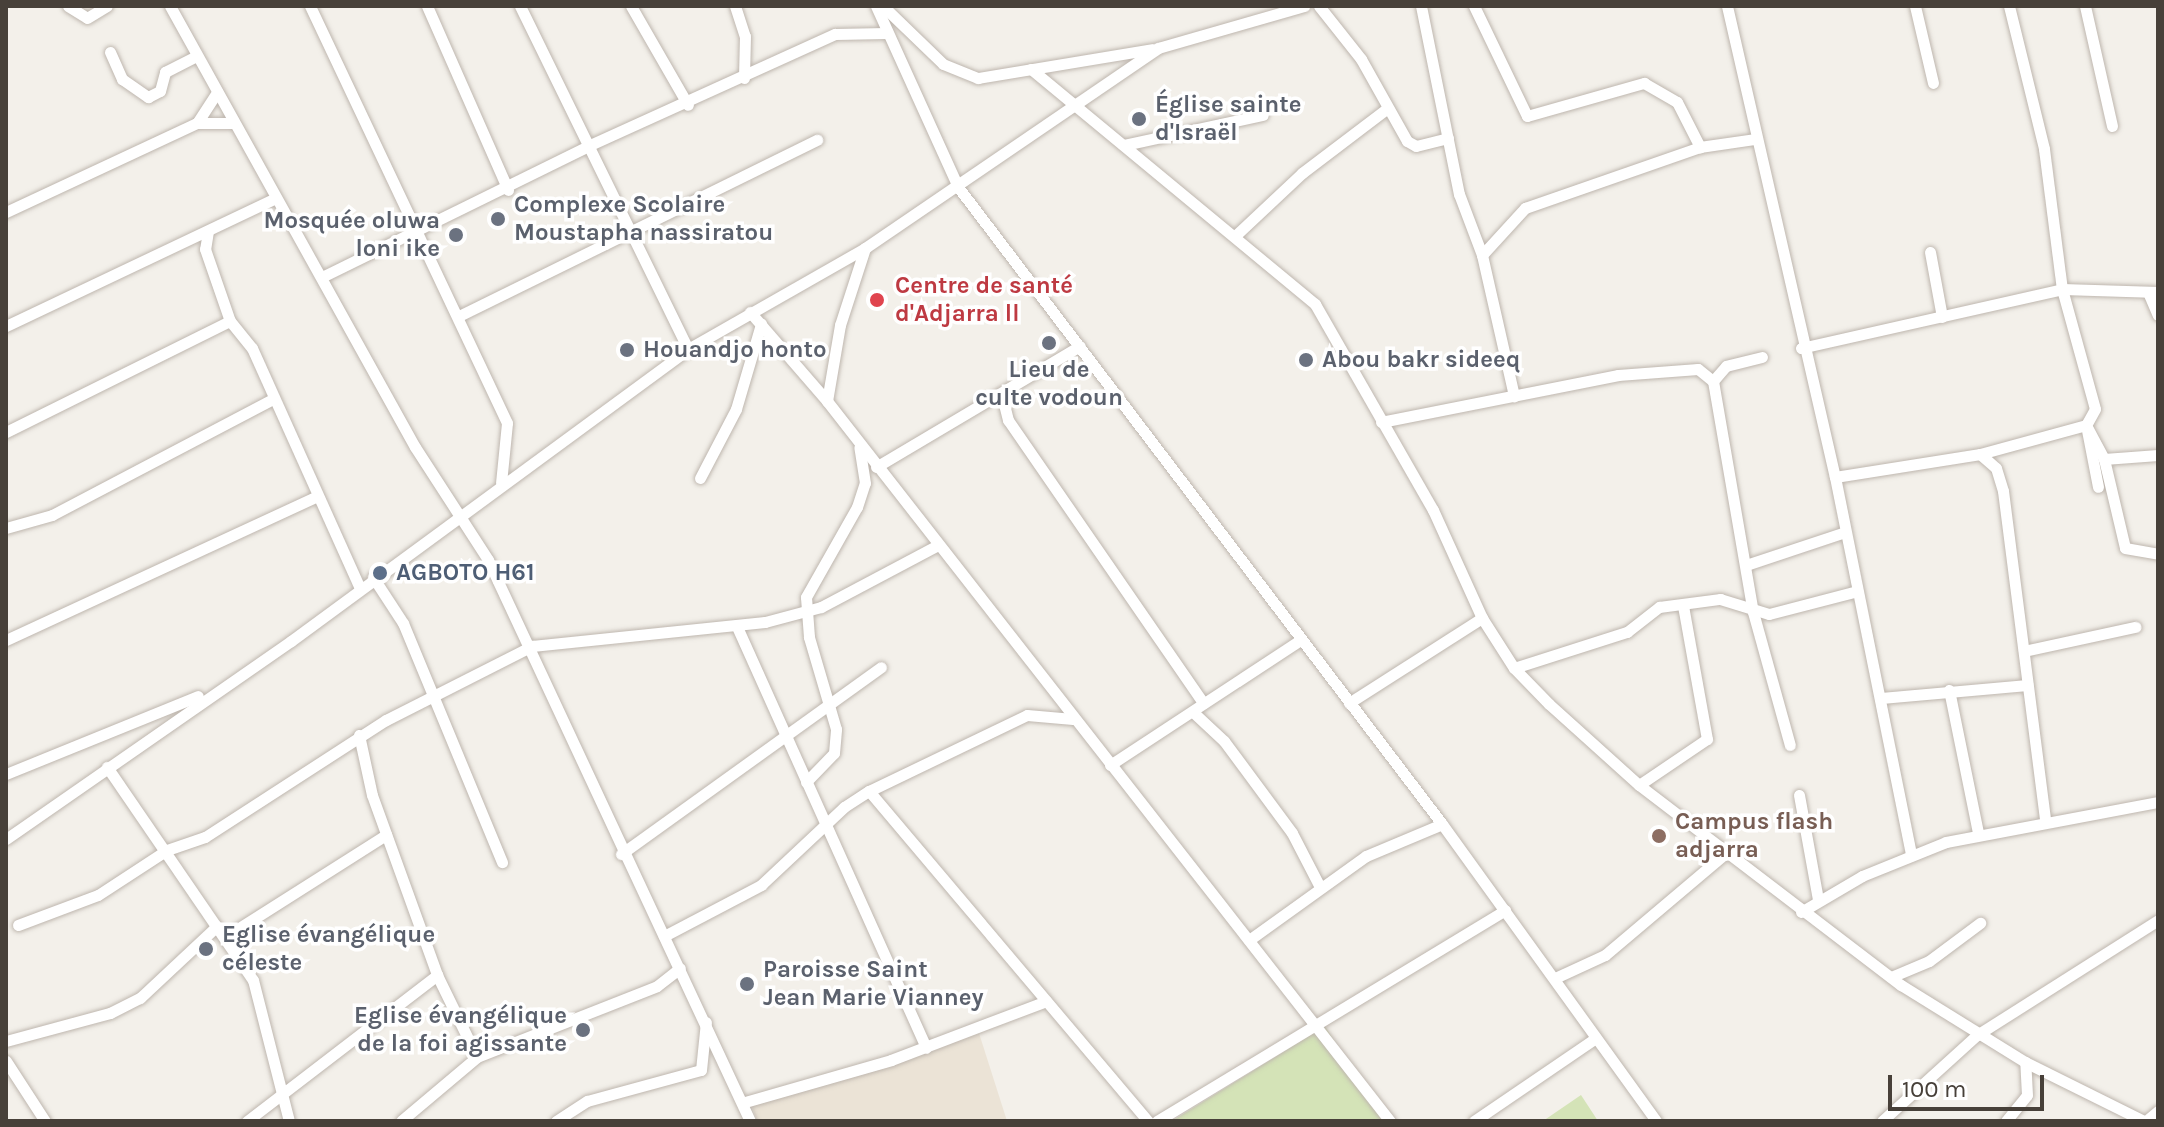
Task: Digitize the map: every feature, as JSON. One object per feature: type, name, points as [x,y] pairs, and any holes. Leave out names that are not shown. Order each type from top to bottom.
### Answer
[{"type":"street","points":[[68,6],[87,18],[107,6]]},
{"type":"street","points":[[170,6],[275,198],[324,276],[415,447],[460,513],[532,646],[621,854],[706,1021],[745,1102],[750,1121]]},
{"type":"street","points":[[310,6],[417,232],[461,315],[507,423],[501,483]]},
{"type":"street","points":[[427,6],[508,190]]},
{"type":"street","points":[[520,6],[688,349]]},
{"type":"street","points":[[631,6],[688,105]]},
{"type":"street","points":[[735,6],[745,36],[744,78]]},
{"type":"street","points":[[876,6],[958,187],[1442,824],[1656,1121]]},
{"type":"street","points":[[883,6],[929,52],[962,73],[1004,77],[1031,69],[1158,48],[1271,11],[1304,6]]},
{"type":"street","points":[[1319,6],[1361,59],[1385,110],[1416,146],[1448,138]]},
{"type":"street","points":[[1421,6],[1459,194],[1482,255],[1514,396]]},
{"type":"street","points":[[1474,6],[1527,116],[1644,83],[1677,102],[1700,147]]},
{"type":"street","points":[[1727,6],[1755,139],[1777,209],[1801,348],[1835,477],[1842,533],[1881,698],[1911,853]]},
{"type":"street","points":[[1915,6],[1933,83]]},
{"type":"street","points":[[2009,6],[2044,149],[2062,289],[2095,409],[2086,425],[2098,487]]},
{"type":"street","points":[[2085,6],[2112,126]]},
{"type":"street","points":[[324,276],[508,190],[590,145],[688,105],[841,32],[886,33]]},
{"type":"street","points":[[6,839],[360,588],[688,349],[865,248],[1074,109],[1158,48]]},
{"type":"street","points":[[110,52],[122,79],[148,97],[160,91],[165,72],[196,56]]},
{"type":"street","points":[[1031,69],[1074,109],[1236,235],[1315,304],[1433,510],[1482,618],[1514,668],[1639,785],[1801,912],[1977,1035],[2145,1121],[2158,1111]]},
{"type":"street","points":[[197,123],[217,92]]},
{"type":"street","points":[[1236,235],[1302,173],[1385,110]]},
{"type":"street","points":[[1124,145],[1263,115]]},
{"type":"street","points":[[6,212],[197,123],[234,123]]},
{"type":"street","points":[[1482,255],[1525,208],[1700,147],[1755,139]]},
{"type":"street","points":[[461,315],[817,140]]},
{"type":"street","points":[[6,326],[275,198]]},
{"type":"street","points":[[208,231],[205,249],[230,321],[252,348],[314,498],[360,588]]},
{"type":"street","points":[[827,401],[840,325],[865,248]]},
{"type":"street","points":[[1930,252],[1942,317]]},
{"type":"street","points":[[1801,348],[2062,289],[2153,292],[2158,315]]},
{"type":"street","points":[[750,312],[827,401],[1073,719],[1316,1022],[1390,1121]]},
{"type":"street","points":[[6,432],[230,321]]},
{"type":"street","points":[[700,478],[736,409],[761,324]]},
{"type":"street","points":[[876,467],[1002,396],[1080,346]]},
{"type":"street","points":[[1713,381],[1726,366],[1762,357]]},
{"type":"street","points":[[1381,422],[1618,375],[1698,369],[1713,381],[1753,612],[1790,745]]},
{"type":"street","points":[[1002,396],[1008,420],[1203,703]]},
{"type":"street","points":[[6,528],[52,515],[271,400]]},
{"type":"street","points":[[1835,477],[1980,454],[2086,425]]},
{"type":"street","points":[[2086,425],[2104,459],[2125,548],[2158,554]]},
{"type":"street","points":[[806,782],[834,753],[829,702],[804,612],[811,582],[865,483],[858,443]]},
{"type":"street","points":[[1980,454],[1996,468],[2003,491],[2045,820]]},
{"type":"street","points":[[2104,459],[2158,455]]},
{"type":"street","points":[[6,640],[314,498]]},
{"type":"street","points":[[1746,565],[1842,533]]},
{"type":"street","points":[[18,925],[98,895],[167,850],[205,837],[359,735],[532,646],[738,629],[804,612],[938,545]]},
{"type":"street","points":[[373,577],[403,623],[502,862]]},
{"type":"street","points":[[1514,668],[1627,632],[1659,607],[1720,599],[1753,612],[1769,614],[1857,591]]},
{"type":"street","points":[[1639,785],[1707,739],[1683,606]]},
{"type":"street","points":[[1349,703],[1482,618]]},
{"type":"street","points":[[2024,651],[2135,627]]},
{"type":"street","points":[[738,629],[926,1048]]},
{"type":"street","points":[[1110,765],[1194,713],[1203,703],[1300,640]]},
{"type":"street","points":[[621,854],[881,667]]},
{"type":"street","points":[[1881,698],[2027,685]]},
{"type":"street","points":[[6,774],[218,688]]},
{"type":"street","points":[[1949,690],[1978,833]]},
{"type":"street","points":[[1194,713],[1224,741],[1292,833],[1320,887]]},
{"type":"street","points":[[664,936],[761,885],[827,822],[869,791],[1027,715],[1073,719]]},
{"type":"street","points":[[359,735],[386,835],[437,975],[477,1057]]},
{"type":"street","points":[[107,767],[167,850],[259,994],[289,1121]]},
{"type":"street","points":[[869,791],[1148,1121]]},
{"type":"street","points":[[1799,795],[1818,900]]},
{"type":"street","points":[[1801,912],[1818,900],[1911,853],[1978,833],[2158,802]]},
{"type":"street","points":[[1249,940],[1320,887],[1394,842],[1442,824]]},
{"type":"street","points":[[225,937],[386,835]]},
{"type":"street","points":[[1555,978],[1605,955],[1727,852]]},
{"type":"street","points":[[1157,1121],[1505,910]]},
{"type":"street","points":[[1882,1121],[1977,1035],[2158,920]]},
{"type":"street","points":[[1891,977],[1929,961],[1980,923]]},
{"type":"street","points":[[6,1041],[110,1013],[140,998],[217,926]]},
{"type":"street","points":[[401,1121],[477,1057],[643,992],[680,968]]},
{"type":"street","points":[[247,1121],[284,1097],[437,975]]},
{"type":"street","points":[[745,1102],[926,1048],[1046,1001]]},
{"type":"street","points":[[556,1121],[587,1101],[701,1070],[706,1021]]},
{"type":"street","points":[[1474,1121],[1594,1039]]},
{"type":"street","points":[[6,1061],[45,1121]]},
{"type":"street","points":[[2006,1121],[2027,1095],[2025,1062]]},
{"type":"shaded area","points":[[978,1030],[1007,1121],[757,1121],[750,1100]]},
{"type":"green space","points":[[1325,1026],[1384,1121],[1172,1121]]},
{"type":"green space","points":[[1581,1095],[1598,1121],[1543,1121]]},
{"type":"place","name":"Église sainte d'Israël","points":[[1139,119]]},
{"type":"place","name":"Complexe Scolaire Moustapha nassiratou","points":[[498,219]]},
{"type":"place","name":"Mosquée oluwa loni ike","points":[[456,235]]},
{"type":"place","name":"Centre de santé d'Adjarra ll","points":[[877,300]]},
{"type":"place","name":"Lieu de culte vodoun","points":[[1049,343]]},
{"type":"place","name":"Houandjo honto","points":[[627,350]]},
{"type":"place","name":"Abou bakr sideeq","points":[[1306,360]]},
{"type":"place","name":"AGBOTO H61","points":[[380,573]]},
{"type":"place","name":"Campus flash adjarra","points":[[1659,836]]},
{"type":"place","name":"Eglise évangélique céleste","points":[[206,949]]},
{"type":"place","name":"Paroisse Saint Jean Marie Vianney","points":[[747,984]]},
{"type":"place","name":"Eglise évangélique de la foi agissante","points":[[583,1030]]}]
